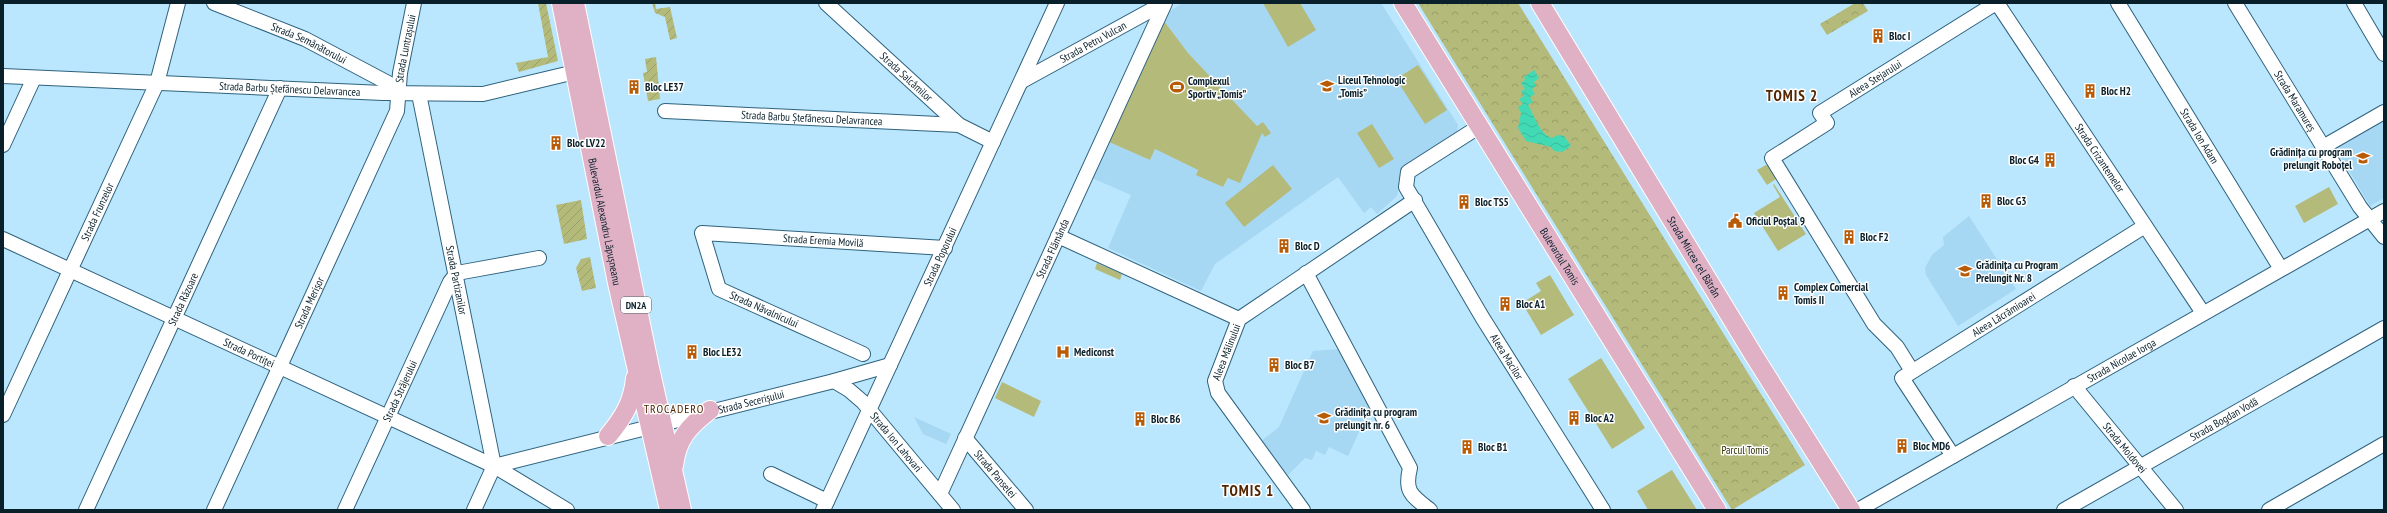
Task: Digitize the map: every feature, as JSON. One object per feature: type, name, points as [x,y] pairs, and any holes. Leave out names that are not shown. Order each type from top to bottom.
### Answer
[{"type":"main road","name":"Bulevardul Alexandru Lăpușneanu","points":[[561,3],[636,372],[674,473],[682,510]]},
{"type":"main road","name":"Bulevardul Alexandru Lăpușneanu","points":[[576,3],[623,242],[656,425],[669,510]]},
{"type":"main road","name":"Bulevardul Tomis","points":[[1403,3],[1717,510]]},
{"type":"main road","name":"Strada Mircea cel Bătrân","points":[[1544,5],[1753,354],[1851,510]]},
{"type":"main road","points":[[608,436],[628,408],[632,397],[636,372]]},
{"type":"main road","points":[[674,473],[675,457],[682,437],[695,422],[710,410]]},
{"type":"street","name":"Strada Frunzelor","points":[[3,415],[157,83],[178,3]]},
{"type":"street","name":"Strada Semănătorului","points":[[214,3],[247,14],[305,39],[388,83],[400,94]]},
{"type":"street","name":"Strada Luntrașului","points":[[400,94],[400,73],[414,3]]},
{"type":"street","name":"Strada Salcâmilor","points":[[826,3],[959,125],[993,142]]},
{"type":"street","name":"Strada Poporului","points":[[825,506],[1057,3]]},
{"type":"street","name":"Strada Petru Vulcan","points":[[1022,81],[1165,3]]},
{"type":"street","name":"Strada Flămânda","points":[[940,494],[1165,3]]},
{"type":"street","name":"Aleea Stejarului","points":[[1907,375],[1897,347],[1874,324],[1772,158],[1827,123],[1820,112],[1996,3]]},
{"type":"street","name":"Strada Crizantemelor","points":[[1996,3],[2203,313]]},
{"type":"street","name":"Strada Ion Adam","points":[[2118,3],[2281,268]]},
{"type":"street","name":"Strada Maramureș","points":[[2235,3],[2368,220],[2384,237]]},
{"type":"street","points":[[2354,3],[2384,54]]},
{"type":"street","name":"Strada Barbu Ștefănescu Delavrancea","points":[[3,76],[400,94],[483,94],[575,72]]},
{"type":"street","points":[[3,145],[34,78]]},
{"type":"street","name":"Strada Răzoare","points":[[86,510],[280,88]]},
{"type":"street","name":"Strada Merișor","points":[[214,510],[397,111],[400,94]]},
{"type":"street","name":"Strada Partizanilor","points":[[419,94],[457,273],[494,466]]},
{"type":"street","name":"Strada Barbu Ștefănescu Delavrancea","points":[[665,111],[959,125]]},
{"type":"street","points":[[2323,147],[2384,112]]},
{"type":"street","points":[[1415,200],[1406,187],[1408,172],[1480,126]]},
{"type":"street","name":"Aleea Mălinului","points":[[1304,510],[1218,393],[1215,381],[1239,319],[1306,272],[1415,200]]},
{"type":"street","name":"Aleea Macilor","points":[[1415,200],[1482,317],[1603,510]]},
{"type":"street","name":"Strada Nicolae Iorga","points":[[1858,510],[2281,268],[2384,211]]},
{"type":"street","name":"Aleea Lăcrămioarei","points":[[1907,375],[2145,226]]},
{"type":"street","name":"Strada Eremia Movilă","points":[[702,233],[945,248]]},
{"type":"street","name":"Strada Năvalnicului","points":[[702,233],[719,289],[863,354]]},
{"type":"street","points":[[1058,236],[1239,319]]},
{"type":"street","name":"Strada Portiței","points":[[3,239],[494,466],[566,510]]},
{"type":"street","points":[[457,273],[539,258]]},
{"type":"street","points":[[1306,272],[1410,468],[1407,480],[1411,495],[1430,510]]},
{"type":"street","name":"Strada Străjerului","points":[[345,510],[450,282],[457,273]]},
{"type":"street","name":"Strada Bogdan Vodă","points":[[2064,510],[2384,328]]},
{"type":"street","name":"Strada Secerișului","points":[[494,466],[710,410],[834,381],[890,365]]},
{"type":"street","points":[[1907,375],[1953,456]]},
{"type":"street","name":"Strada Ion Lahovari","points":[[834,381],[849,390],[870,410],[953,510]]},
{"type":"street","points":[[814,386],[831,390],[851,402],[863,423]]},
{"type":"street","name":"Strada Moldovei","points":[[2074,386],[2176,510]]},
{"type":"street","name":"Strada Panselei","points":[[965,438],[1026,510]]},
{"type":"street","points":[[2269,510],[2384,444]]},
{"type":"street","points":[[474,510],[494,466]]},
{"type":"street","points":[[771,474],[825,506]]},
{"type":"shaded area","points":[[1183,3],[1381,3],[1458,125],[1457,132],[1402,171],[1397,196],[1377,214],[1371,207],[1364,213],[1338,177],[1215,264],[1201,291],[1108,248],[1131,195],[1092,178],[1109,142],[1150,160],[1155,149],[1198,170],[1196,174],[1223,187],[1264,122],[1257,126],[1188,53],[1164,21],[1168,12]]},
{"type":"shaded area","name":"Grădinița cu program prelungit Roboțel","points":[[2384,119],[2384,198],[2370,206],[2335,147]]},
{"type":"shaded area","name":"Grădinița cu Program Prelungit Nr. 8","points":[[1969,216],[2016,289],[1958,326],[1926,275],[1925,268],[1932,255],[1944,245],[1943,237]]},
{"type":"shaded area","name":"Grădinița cu program prelungit nr. 6","points":[[1340,349],[1370,408],[1348,456],[1329,447],[1325,455],[1316,451],[1312,460],[1305,458],[1288,475],[1260,442],[1279,427],[1313,351]]},
{"type":"shaded area","points":[[914,417],[951,434],[946,444],[923,434]]},
{"type":"green space","points":[[538,3],[546,3],[558,61],[519,72],[516,63],[548,57]]},
{"type":"green space","points":[[652,3],[655,3],[656,9],[670,7],[677,38],[670,40],[665,17],[655,13]]},
{"type":"green space","points":[[1263,3],[1300,3],[1316,30],[1288,47]]},
{"type":"green space","name":"Parcul Tomis","points":[[1418,3],[1518,3],[1805,465],[1732,510]]},
{"type":"green space","points":[[1855,3],[1863,3],[1868,11],[1827,35],[1820,24]]},
{"type":"green space","name":"Complexul Sportiv „Tomis”","points":[[1164,21],[1188,53],[1257,126],[1263,122],[1271,133],[1265,137],[1262,133],[1240,183],[1228,178],[1223,187],[1196,175],[1198,170],[1155,149],[1150,160],[1109,142]]},
{"type":"green space","points":[[656,57],[660,99],[648,101],[643,73],[647,72],[645,59]]},
{"type":"green space","points":[[1418,65],[1447,110],[1425,124],[1396,79]]},
{"type":"green space","points":[[1372,124],[1394,159],[1379,168],[1357,133]]},
{"type":"green space","points":[[1273,165],[1292,189],[1244,227],[1225,203]]},
{"type":"green space","points":[[1766,165],[1770,166],[1779,177],[1767,185],[1757,170]]},
{"type":"green space","points":[[1774,184],[1806,234],[1778,251],[1754,213],[1780,197],[1773,185]]},
{"type":"green space","points":[[2329,187],[2338,204],[2304,223],[2295,206]]},
{"type":"green space","points":[[581,200],[587,239],[564,244],[556,205]]},
{"type":"green space","points":[[590,257],[596,288],[582,291],[576,268],[581,259]]},
{"type":"green space","points":[[1097,263],[1122,274],[1120,280],[1095,269]]},
{"type":"green space","points":[[1550,275],[1574,315],[1541,335],[1522,303],[1541,291],[1536,283]]},
{"type":"green space","points":[[1601,358],[1645,428],[1612,449],[1568,379]]},
{"type":"green space","points":[[1002,382],[1041,401],[1034,417],[995,398]]},
{"type":"green space","points":[[1672,470],[1697,510],[1648,510],[1637,491]]},
{"type":"water","points":[[1534,70],[1539,78],[1534,82],[1536,86],[1532,89],[1535,94],[1530,97],[1533,102],[1528,105],[1540,128],[1547,136],[1552,138],[1558,135],[1564,136],[1571,146],[1562,152],[1554,151],[1551,147],[1526,141],[1518,128],[1521,113],[1518,107],[1523,104],[1519,99],[1524,96],[1521,91],[1525,89],[1521,83],[1525,80],[1524,77]]},
{"type":"place","name":"Bloc I","points":[[1878,36]]},
{"type":"place","name":"Liceul Tehnologic „Tomis”","points":[[1327,86]]},
{"type":"place","name":"Bloc LE37","points":[[634,87]]},
{"type":"place","name":"Complexul Sportiv „Tomis”","points":[[1177,87]]},
{"type":"place","name":"Bloc H2","points":[[2090,91]]},
{"type":"place","name":"Bloc LV22","points":[[556,143]]},
{"type":"place","name":"Grădinița cu program prelungit Roboțel","points":[[2363,158]]},
{"type":"place","name":"Bloc G4","points":[[2050,160]]},
{"type":"place","name":"Bloc G3","points":[[1986,201]]},
{"type":"place","name":"Bloc TS5","points":[[1464,202]]},
{"type":"place","name":"Oficiul Poștal 9","points":[[1735,221]]},
{"type":"place","name":"Bloc F2","points":[[1849,237]]},
{"type":"place","name":"Bloc D","points":[[1284,246]]},
{"type":"place","name":"Grădinița cu Program Prelungit Nr. 8","points":[[1965,271]]},
{"type":"place","name":"Complex Comercial Tomis II","points":[[1783,293]]},
{"type":"place","name":"Bloc A1","points":[[1505,304]]},
{"type":"place","name":"Bloc LE32","points":[[692,352]]},
{"type":"place","name":"Mediconst","points":[[1063,352]]},
{"type":"place","name":"Bloc B7","points":[[1274,365]]},
{"type":"place","name":"Grădinița cu program prelungit nr. 6","points":[[1324,418]]},
{"type":"place","name":"Bloc A2","points":[[1574,418]]},
{"type":"place","name":"Bloc B6","points":[[1140,419]]},
{"type":"place","name":"Bloc MD6","points":[[1902,446]]},
{"type":"place","name":"Bloc B1","points":[[1467,447]]},
{"type":"district","name":"TOMIS 2","points":[[1792,95]]},
{"type":"district","name":"TROCADERO","points":[[674,408]]},
{"type":"district","name":"TOMIS 1","points":[[1248,490]]}]
